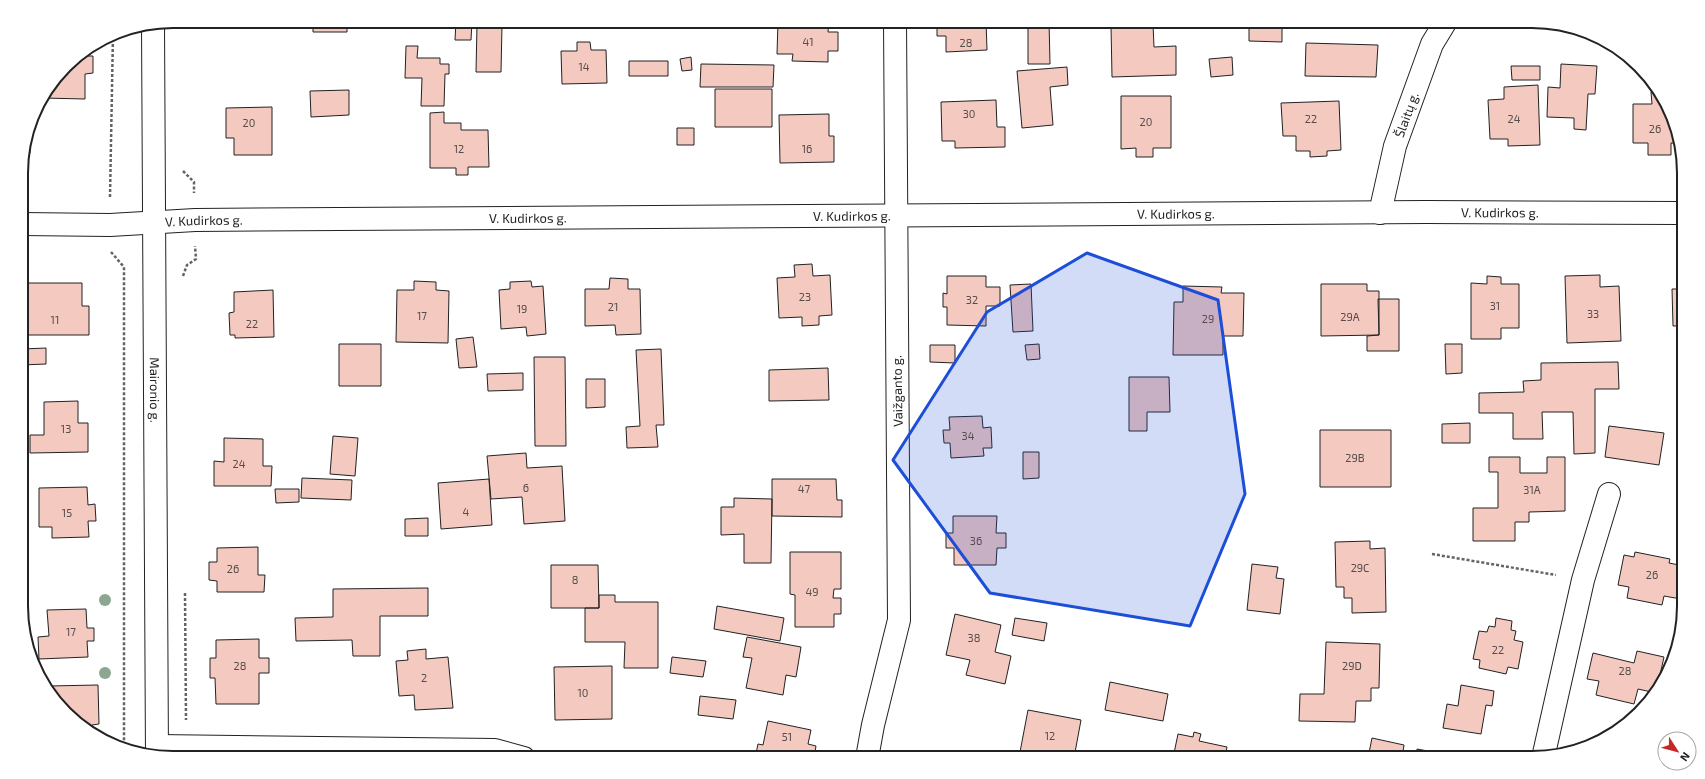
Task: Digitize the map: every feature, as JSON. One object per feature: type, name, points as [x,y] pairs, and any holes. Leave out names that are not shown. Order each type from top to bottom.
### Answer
[{"type":"street","name":"Vaižganto g.","points":[[868,751],[873,725],[899,620],[895,216],[895,28]]},
{"type":"street","name":"Šlaitų g.","points":[[1380,214],[1395,146],[1432,44],[1442,28]]},
{"type":"street","name":"Maironio g.","points":[[153,29],[156,318],[157,750]]},
{"type":"street","name":"V. Kudirkos g.","points":[[28,224],[110,225],[194,220],[1677,213]]},
{"type":"street","points":[[1545,751],[1583,580],[1609,494]]},
{"type":"street","points":[[157,750],[186,747],[499,751]]},
{"type":"path","points":[[112,42],[111,254],[124,267],[124,742]]},
{"type":"path","points":[[182,166],[183,173],[194,182],[196,260],[187,265],[183,275],[183,283]]},
{"type":"path","points":[[1432,554],[1583,580]]},
{"type":"path","points":[[185,590],[186,747]]},
{"type":"highlighted area","points":[[1087,253],[1218,300],[1245,494],[1190,626],[990,593],[893,460],[987,312]]},
{"type":"building","points":[[313,28],[347,28],[347,32],[313,32]]},
{"type":"building","points":[[456,28],[472,28],[471,40],[455,40]]},
{"type":"building","points":[[477,28],[502,28],[501,72],[476,72]]},
{"type":"building","points":[[778,28],[828,28],[828,32],[838,32],[838,51],[828,51],[828,62],[792,61],[793,54],[777,54]]},
{"type":"building","points":[[937,28],[986,28],[987,50],[946,52],[946,36],[937,36]]},
{"type":"building","points":[[1028,28],[1049,28],[1050,64],[1028,64]]},
{"type":"building","points":[[1111,28],[1153,28],[1154,47],[1176,46],[1176,75],[1112,77]]},
{"type":"building","points":[[1249,28],[1282,28],[1282,42],[1249,41]]},
{"type":"building","points":[[577,42],[590,42],[591,50],[606,50],[607,83],[562,84],[561,51],[577,51]]},
{"type":"building","points":[[1306,43],[1378,45],[1376,77],[1305,76]]},
{"type":"building","points":[[406,46],[418,46],[417,58],[440,58],[440,64],[449,64],[449,74],[445,74],[444,106],[421,106],[422,78],[405,78]]},
{"type":"building","points":[[87,56],[93,56],[93,73],[85,74],[85,99],[48,98],[70,70]]},
{"type":"building","points":[[691,57],[692,70],[682,71],[680,59]]},
{"type":"building","points":[[1232,57],[1233,75],[1211,77],[1209,59]]},
{"type":"building","points":[[629,61],[668,61],[668,76],[629,76]]},
{"type":"building","points":[[701,64],[774,65],[773,87],[700,87]]},
{"type":"building","points":[[1561,64],[1597,66],[1595,94],[1588,94],[1586,130],[1574,129],[1574,118],[1547,117],[1548,87],[1560,88]]},
{"type":"building","points":[[1511,66],[1540,66],[1540,80],[1512,80]]},
{"type":"building","points":[[1067,67],[1068,85],[1050,87],[1053,125],[1022,128],[1017,71]]},
{"type":"building","points":[[1538,85],[1540,145],[1508,146],[1508,139],[1490,139],[1488,100],[1504,99],[1504,87]]},
{"type":"building","points":[[715,89],[772,89],[772,127],[715,127]]},
{"type":"building","points":[[349,90],[349,115],[311,117],[310,91]]},
{"type":"building","points":[[1651,92],[1653,92],[1666,117],[1672,135],[1674,143],[1671,143],[1671,155],[1648,155],[1648,143],[1633,143],[1633,104],[1652,104]]},
{"type":"building","points":[[1121,96],[1171,96],[1171,148],[1153,148],[1153,157],[1136,157],[1136,148],[1121,149]]},
{"type":"building","points":[[996,100],[997,127],[1005,127],[1005,147],[955,148],[955,141],[942,141],[941,102]]},
{"type":"building","points":[[1339,101],[1341,150],[1327,151],[1327,156],[1310,157],[1310,151],[1296,151],[1296,136],[1283,136],[1281,103]]},
{"type":"building","points":[[272,107],[272,155],[234,155],[234,138],[226,138],[226,108]]},
{"type":"building","points":[[444,112],[444,123],[461,123],[461,130],[488,130],[489,167],[468,167],[468,175],[456,175],[456,168],[430,168],[430,113]]},
{"type":"building","points":[[829,114],[829,136],[834,136],[834,162],[780,163],[779,115]]},
{"type":"building","points":[[677,128],[694,128],[694,145],[677,145]]},
{"type":"building","points":[[812,264],[813,276],[830,275],[832,315],[819,316],[819,325],[802,326],[802,317],[779,318],[777,278],[795,277],[794,265]]},
{"type":"building","points":[[1600,275],[1600,287],[1619,286],[1621,341],[1567,343],[1565,276]]},
{"type":"building","points":[[947,276],[986,276],[986,287],[1000,287],[1000,306],[986,306],[986,326],[947,325],[947,307],[943,307],[943,293],[947,294]]},
{"type":"building","points":[[1487,276],[1501,277],[1501,284],[1519,284],[1519,328],[1501,328],[1501,339],[1471,339],[1471,283],[1487,284]]},
{"type":"building","points":[[610,278],[628,279],[628,289],[640,289],[641,334],[616,335],[615,325],[585,326],[585,289],[609,289]]},
{"type":"building","points":[[414,281],[436,282],[436,290],[449,291],[448,343],[396,342],[397,290],[414,290]]},
{"type":"building","points":[[531,281],[532,287],[543,286],[546,334],[527,336],[526,327],[501,329],[499,290],[510,289],[510,282]]},
{"type":"building","points":[[28,283],[82,283],[82,306],[89,306],[89,335],[28,335]]},
{"type":"building","points":[[1031,284],[1033,331],[1013,332],[1010,285]]},
{"type":"building","points":[[1321,284],[1367,284],[1367,291],[1379,291],[1379,335],[1321,336]]},
{"type":"building","points":[[1183,286],[1222,287],[1221,293],[1244,293],[1243,336],[1223,336],[1223,355],[1173,355],[1174,302],[1183,302]]},
{"type":"building","points":[[1672,289],[1677,289],[1677,326],[1673,326]]},
{"type":"building","points":[[273,290],[274,337],[235,338],[235,335],[230,335],[229,313],[234,312],[234,292]]},
{"type":"building","points":[[1378,299],[1399,299],[1399,351],[1367,351],[1367,336],[1379,335]]},
{"type":"building","points":[[473,337],[477,367],[459,368],[456,339]]},
{"type":"building","points":[[339,344],[381,344],[381,386],[339,386]]},
{"type":"building","points":[[1039,344],[1040,359],[1027,360],[1025,345]]},
{"type":"building","points":[[1445,344],[1462,344],[1462,373],[1446,374]]},
{"type":"building","points":[[930,345],[955,345],[955,363],[930,362]]},
{"type":"building","points":[[46,348],[46,364],[28,365],[28,349]]},
{"type":"building","points":[[661,349],[664,425],[656,425],[658,447],[627,448],[626,427],[640,426],[636,350]]},
{"type":"building","points":[[534,357],[565,357],[566,446],[535,446]]},
{"type":"building","points":[[1618,362],[1619,389],[1595,389],[1595,453],[1574,454],[1573,412],[1542,412],[1543,439],[1513,439],[1513,413],[1479,413],[1479,393],[1524,392],[1523,381],[1541,380],[1541,363]]},
{"type":"building","points":[[828,368],[829,400],[769,401],[769,370]]},
{"type":"building","points":[[523,373],[523,390],[488,391],[487,374]]},
{"type":"building","points":[[1129,377],[1169,377],[1170,412],[1147,412],[1147,431],[1129,431]]},
{"type":"building","points":[[586,379],[605,379],[605,407],[586,408]]},
{"type":"building","points":[[78,401],[78,423],[88,423],[88,452],[30,453],[30,435],[44,435],[44,402]]},
{"type":"building","points":[[982,416],[983,428],[991,427],[992,448],[983,448],[984,456],[951,458],[950,443],[944,443],[943,430],[950,430],[949,417]]},
{"type":"building","points":[[1470,423],[1470,443],[1442,443],[1442,424]]},
{"type":"building","points":[[1609,426],[1664,433],[1659,465],[1605,457]]},
{"type":"building","points":[[1320,430],[1391,430],[1391,487],[1320,487]]},
{"type":"building","points":[[333,436],[358,438],[355,476],[330,474]]},
{"type":"building","points":[[224,438],[263,439],[263,466],[272,466],[271,486],[214,486],[214,461],[224,462]]},
{"type":"building","points":[[1023,452],[1039,452],[1039,478],[1023,479]]},
{"type":"building","points":[[526,453],[527,468],[562,466],[565,521],[524,524],[522,497],[491,499],[487,456]]},
{"type":"building","points":[[1489,457],[1520,457],[1520,473],[1547,473],[1547,457],[1565,457],[1565,511],[1529,512],[1529,522],[1515,522],[1515,541],[1473,541],[1473,508],[1498,508],[1498,472],[1489,472]]},
{"type":"building","points":[[302,478],[352,480],[351,500],[301,498]]},
{"type":"building","points":[[489,479],[492,525],[441,529],[438,483]]},
{"type":"building","points":[[772,479],[836,479],[837,500],[842,500],[842,517],[772,516]]},
{"type":"building","points":[[87,487],[88,505],[95,504],[96,521],[88,521],[89,537],[52,538],[52,527],[39,527],[39,488]]},
{"type":"building","points":[[275,489],[299,489],[299,502],[276,503]]},
{"type":"building","points":[[734,498],[772,499],[771,563],[744,563],[744,534],[721,535],[721,507],[734,507]]},
{"type":"building","points":[[953,516],[997,516],[996,533],[1006,533],[1006,548],[997,548],[996,565],[954,565],[954,548],[946,548],[946,533],[953,533]]},
{"type":"building","points":[[428,518],[428,536],[405,536],[405,519]]},
{"type":"building","points":[[1370,541],[1370,549],[1385,548],[1386,612],[1352,613],[1352,598],[1344,598],[1344,587],[1336,587],[1335,542]]},
{"type":"building","points":[[258,547],[258,575],[265,575],[264,592],[217,592],[217,581],[209,580],[209,562],[217,562],[217,548]]},
{"type":"building","points":[[790,552],[841,552],[841,589],[834,589],[833,598],[841,598],[841,614],[834,614],[834,627],[795,627],[795,595],[790,594]]},
{"type":"building","points":[[1635,552],[1670,559],[1669,563],[1677,565],[1677,598],[1664,596],[1662,605],[1627,598],[1629,587],[1618,585],[1624,555],[1634,557]]},
{"type":"building","points":[[1252,564],[1278,567],[1276,578],[1284,579],[1280,614],[1247,610]]},
{"type":"building","points":[[551,565],[598,565],[599,608],[551,608]]},
{"type":"building","points":[[428,588],[428,616],[380,616],[380,656],[353,656],[352,640],[296,641],[295,618],[333,617],[333,589]]},
{"type":"building","points":[[599,595],[615,595],[615,602],[658,602],[658,668],[624,668],[625,642],[585,642],[585,608],[599,608]]},
{"type":"building","points":[[717,606],[784,618],[780,641],[714,629]]},
{"type":"building","points":[[86,609],[87,628],[94,628],[94,641],[87,641],[88,657],[39,659],[38,637],[49,636],[47,610]]},
{"type":"building","points":[[955,614],[1001,625],[995,652],[1011,656],[1005,684],[966,675],[970,660],[946,655]]},
{"type":"building","points":[[1015,618],[1047,623],[1044,641],[1012,635]]},
{"type":"building","points":[[1496,618],[1512,621],[1511,630],[1516,631],[1514,640],[1523,642],[1518,669],[1508,667],[1506,674],[1479,668],[1480,660],[1473,659],[1479,631],[1487,632],[1489,626],[1495,627]]},
{"type":"building","points":[[747,637],[801,647],[796,677],[786,675],[783,695],[746,688],[752,658],[743,657]]},
{"type":"building","points":[[259,639],[259,658],[269,658],[269,673],[259,673],[259,704],[216,704],[215,678],[210,678],[210,658],[216,658],[216,640]]},
{"type":"building","points":[[1326,642],[1380,644],[1379,688],[1371,688],[1371,701],[1356,701],[1355,722],[1299,721],[1300,694],[1324,694]]},
{"type":"building","points":[[426,649],[426,659],[448,657],[453,708],[415,710],[414,695],[399,696],[396,661],[408,660],[407,651]]},
{"type":"building","points":[[1637,651],[1664,657],[1660,674],[1649,691],[1638,689],[1634,704],[1596,695],[1599,681],[1587,679],[1593,653],[1634,663]]},
{"type":"building","points":[[672,657],[706,661],[703,677],[670,673]]},
{"type":"building","points":[[612,666],[612,719],[555,720],[554,667]]},
{"type":"building","points":[[1110,682],[1168,694],[1163,721],[1105,710]]},
{"type":"building","points":[[98,685],[99,724],[92,725],[92,727],[70,709],[51,686]]},
{"type":"building","points":[[1461,685],[1494,691],[1492,706],[1486,705],[1481,734],[1443,728],[1447,704],[1458,706]]},
{"type":"building","points":[[700,696],[736,700],[733,719],[698,715]]},
{"type":"building","points":[[1028,710],[1081,720],[1075,751],[1020,751]]},
{"type":"building","points":[[768,721],[811,730],[808,744],[816,746],[815,751],[756,751],[758,744],[763,745]]},
{"type":"building","points":[[1194,732],[1201,734],[1199,741],[1227,747],[1226,751],[1174,751],[1178,734],[1193,737]]},
{"type":"building","points":[[1372,738],[1404,745],[1403,751],[1369,751]]},
{"type":"building","points":[[1417,749],[1428,751],[1417,751]]}]
